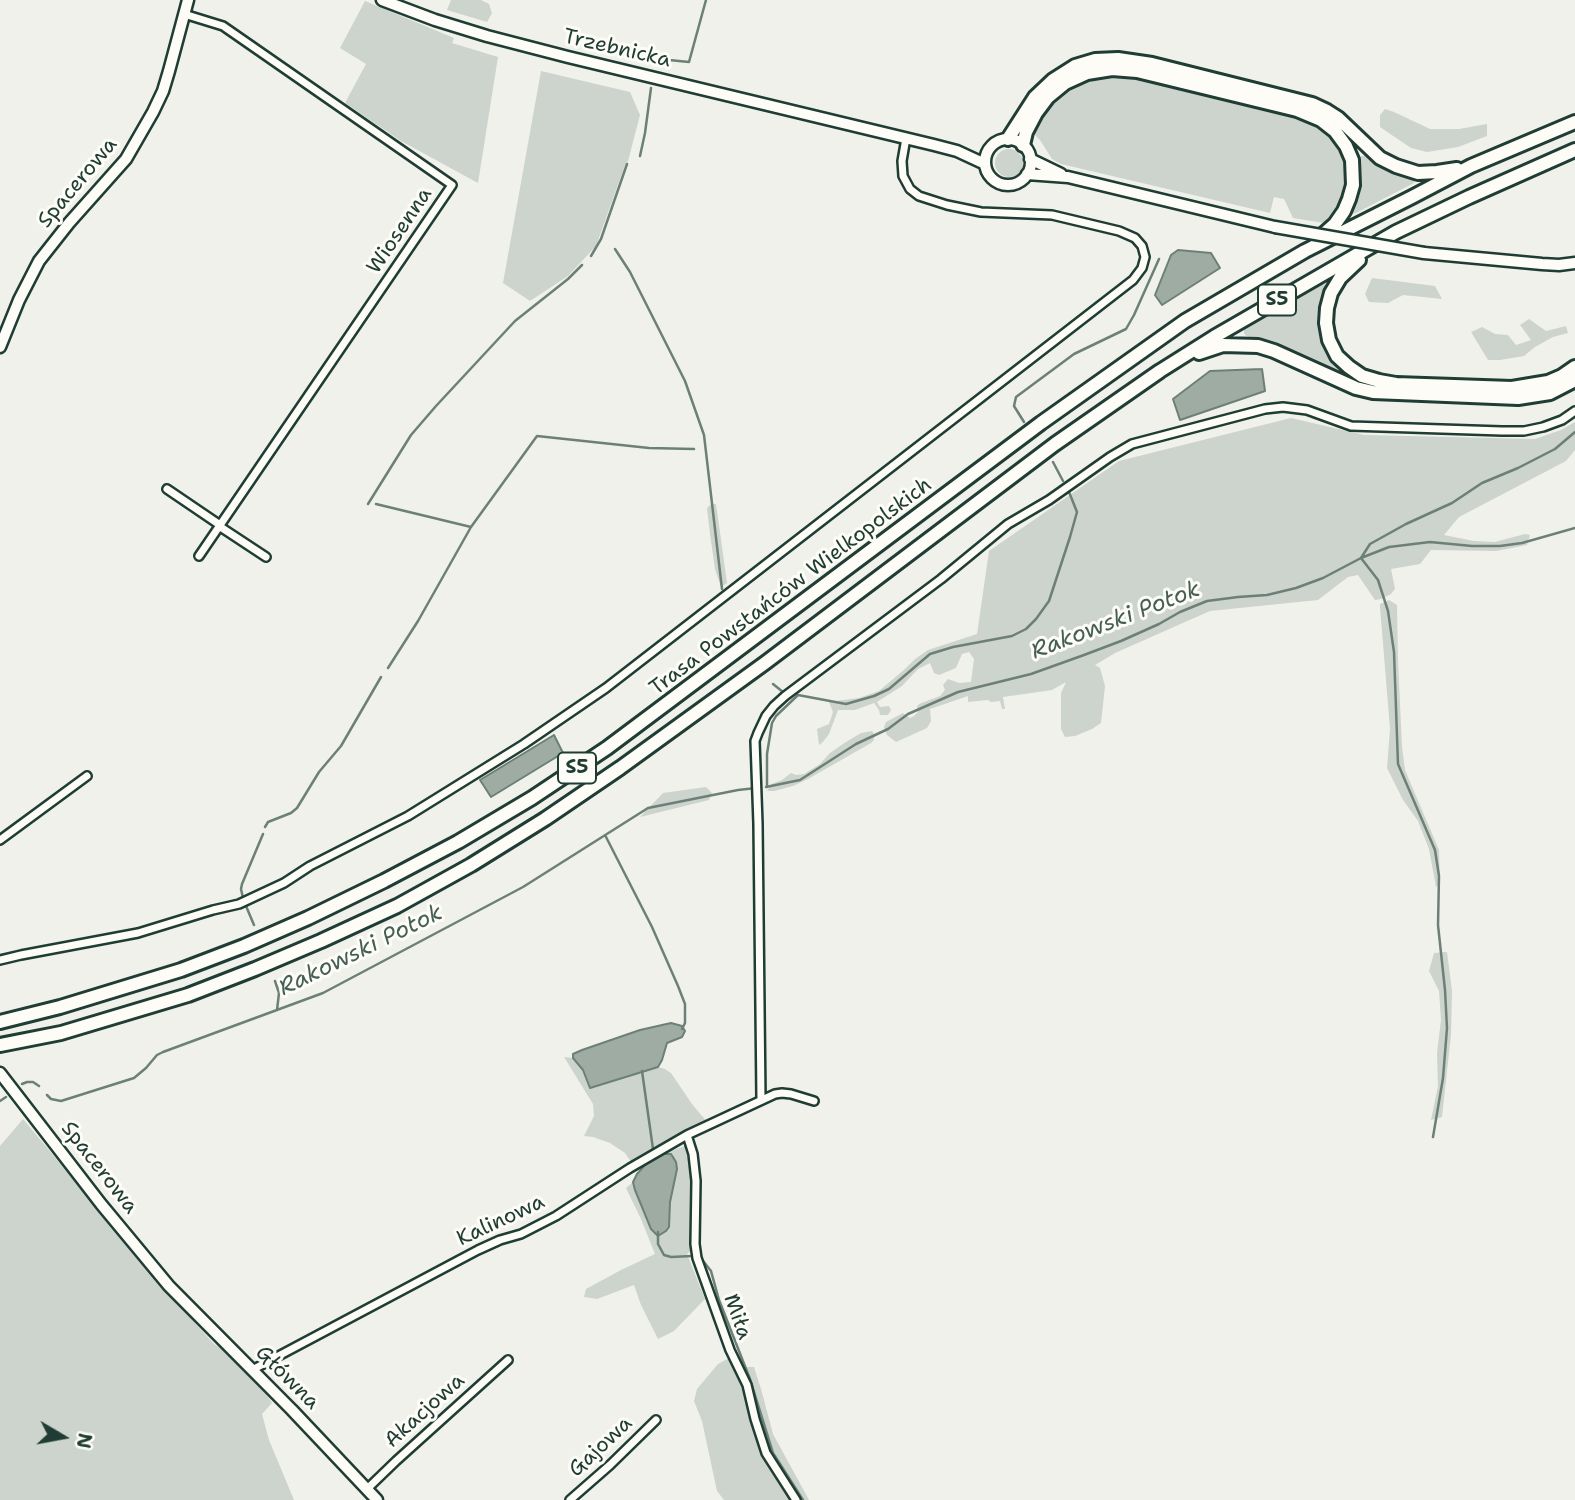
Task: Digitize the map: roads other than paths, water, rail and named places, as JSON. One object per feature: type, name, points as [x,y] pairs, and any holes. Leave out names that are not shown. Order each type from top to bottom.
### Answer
[{"type":"highway","points":[[1008,139],[1035,97],[1064,72],[1095,60],[1118,59],[1312,104],[1338,118],[1380,158],[1418,173],[1471,166]]},
{"type":"highway","points":[[1023,145],[1026,132],[1048,97],[1065,83],[1087,73],[1112,69],[1149,73],[1297,110],[1321,120],[1335,131],[1346,146],[1352,160],[1353,172],[1353,185],[1344,211],[1335,224],[1305,251]]},
{"type":"highway","name":"Trasa Powstańców Wielkopolskich","points":[[0,1022],[169,974],[244,946],[308,918],[458,842],[522,804],[618,740],[1041,423],[1185,321],[1305,251],[1471,166],[1575,122]]},
{"type":"highway","name":"Trasa Powstańców Wielkopolskich","points":[[0,1045],[61,1033],[188,995],[321,942],[397,906],[471,865],[620,768],[765,663],[1055,444],[1160,371],[1396,232],[1575,150]]},
{"type":"highway","points":[[1396,232],[1351,266],[1331,293],[1326,323],[1329,340],[1337,356],[1349,367],[1362,376],[1396,384],[1512,388],[1548,382],[1575,367]]},
{"type":"highway","points":[[1160,371],[1206,350],[1223,345],[1242,344],[1273,351],[1349,385],[1373,392],[1518,398],[1550,393],[1575,380]]},
{"type":"main road","name":"Spacerowa","points":[[0,347],[19,300],[39,261],[136,144],[163,91],[188,0]]},
{"type":"main road","name":"Trzebnicka","points":[[382,0],[488,36],[957,151]]},
{"type":"main road","points":[[1008,139],[1023,145],[1030,159],[1027,174],[1011,185],[1003,185],[991,178],[985,164],[989,149],[1008,139]]},
{"type":"main road","points":[[957,151],[989,149]]},
{"type":"main road","points":[[957,151],[985,164]]},
{"type":"main road","points":[[1030,159],[1068,177]]},
{"type":"main road","points":[[1027,174],[1068,177],[1275,227],[1424,253],[1559,265],[1575,263]]},
{"type":"main road","points":[[1559,265],[1575,270]]},
{"type":"main road","name":"Spacerowa","points":[[0,1073],[169,1286]]},
{"type":"main road","name":"Główna","points":[[169,1286],[377,1500]]},
{"type":"street","name":"Wiosenna","points":[[184,14],[223,26],[452,185],[199,556]]},
{"type":"street","points":[[0,960],[138,933],[239,904],[284,883],[310,866],[408,816],[524,744],[606,688],[1140,272],[1145,257],[1142,246],[1135,238],[1119,231],[1052,215],[981,212],[919,197],[910,189],[903,176],[902,161],[906,138]]},
{"type":"street","points":[[761,1100],[755,741],[766,716],[780,701],[941,579],[1008,524],[1132,444],[1265,409],[1283,407],[1307,410],[1351,426],[1502,432],[1543,427],[1562,420],[1575,411]]},
{"type":"street","points":[[167,489],[266,557]]},
{"type":"street","points":[[0,840],[87,776]]},
{"type":"street","name":"Kalinowa","points":[[252,1370],[478,1250],[521,1234],[556,1216],[687,1135],[782,1093],[814,1101]]},
{"type":"street","name":"Miła","points":[[687,1135],[693,1154],[696,1181],[694,1227],[697,1258],[730,1350],[747,1385],[766,1453],[796,1500]]},
{"type":"street","name":"Akacjowa","points":[[367,1489],[508,1360]]},
{"type":"street","name":"Gajowa","points":[[570,1500],[656,1420]]},
{"type":"waterway","points":[[659,59],[689,62],[706,0]]},
{"type":"waterway","points":[[640,156],[651,88]]},
{"type":"waterway","points":[[591,256],[601,239],[627,164]]},
{"type":"waterway","points":[[615,249],[630,272],[685,381],[704,435],[722,589]]},
{"type":"waterway","points":[[1024,422],[1014,406],[1016,397],[1074,354],[1126,329],[1159,259]]},
{"type":"waterway","points":[[368,504],[411,435],[436,406],[515,321],[582,265]]},
{"type":"waterway","points":[[1433,1137],[1443,1078],[1447,1028],[1438,925],[1439,876],[1435,850],[1398,764],[1394,652],[1388,611],[1378,580],[1361,558],[1370,544],[1452,503],[1482,483],[1555,449],[1575,432]]},
{"type":"waterway","points":[[388,668],[471,527],[537,436],[649,448],[694,449]]},
{"type":"waterway","points":[[1053,462],[1063,481]]},
{"type":"waterway","points":[[767,787],[767,754],[772,723],[798,695],[846,704],[874,696],[889,689],[930,654],[1012,636],[1026,629],[1049,601],[1070,537],[1077,512],[1069,492]]},
{"type":"waterway","points":[[376,504],[471,527]]},
{"type":"waterway","name":"Rakowski Potok","points":[[766,787],[800,780],[856,744],[888,729],[908,714],[958,692],[1031,674],[1084,655],[1207,601],[1267,595],[1296,588],[1389,547],[1430,542],[1500,546],[1522,543],[1575,528]]},
{"type":"waterway","points":[[265,827],[268,822],[297,808],[319,772],[341,746],[381,677]]},
{"type":"waterway","points":[[773,684],[783,692]]},
{"type":"waterway","name":"Rakowski Potok","points":[[47,1095],[51,1099],[61,1101],[134,1078],[163,1052],[323,993],[523,887],[648,808],[756,788]]},
{"type":"waterway","points":[[243,898],[242,884],[263,834]]},
{"type":"waterway","name":"Rakowski Potok","points":[[605,835],[652,927],[678,986],[685,1004],[685,1023],[682,1029]]},
{"type":"waterway","points":[[246,906],[254,925]]},
{"type":"waterway","points":[[275,981],[279,993],[277,1010]]},
{"type":"waterway","name":"Rakowski Potok","points":[[642,1071],[653,1149]]},
{"type":"waterway","name":"Rakowski Potok","points":[[22,1084],[33,1082],[39,1086]]},
{"type":"waterway","name":"Rakowski Potok","points":[[0,1101],[6,1097]]},
{"type":"waterway","name":"Rakowski Potok","points":[[658,1232],[658,1244],[664,1255],[692,1256]]},
{"type":"waterway","name":"Rakowski Potok","points":[[700,1257],[711,1271],[773,1453],[803,1500]]}]
